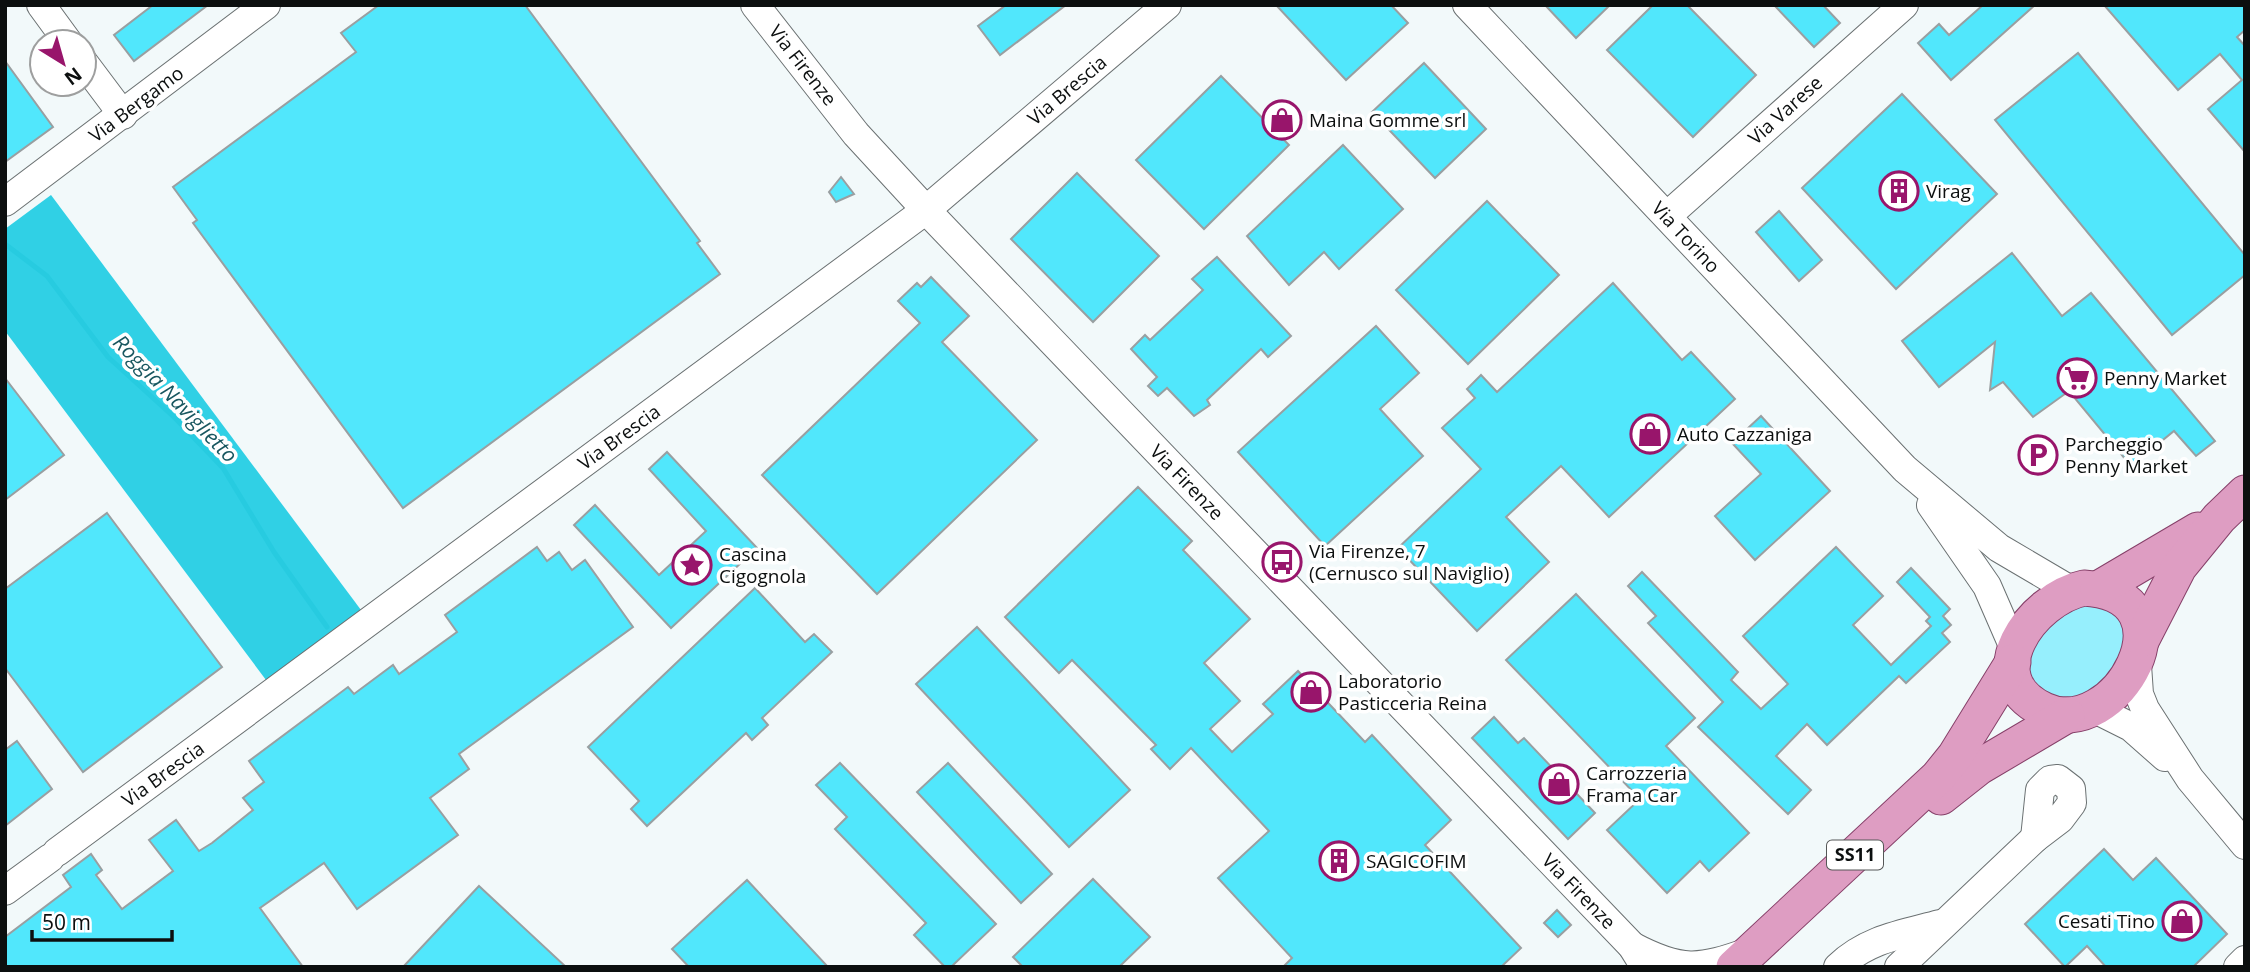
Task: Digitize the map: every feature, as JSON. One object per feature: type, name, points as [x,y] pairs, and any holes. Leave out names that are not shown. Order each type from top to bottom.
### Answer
[{"type":"main road","name":"SS11","points":[[1748,962],[1956,783],[2080,712],[2128,678],[2179,568],[2219,517],[2245,493]]},
{"type":"main road","name":"SS11","points":[[1748,962],[1938,777],[1955,756],[2013,655],[2027,625],[2056,599],[2085,590],[2219,517]]},
{"type":"main road","points":[[2085,590],[2124,603],[2138,623],[2139,652]]},
{"type":"main road","points":[[2013,655],[2017,683],[2027,698],[2049,712],[2080,712]]},
{"type":"street","points":[[41,5],[58,28]]},
{"type":"street","name":"Via Bergamo","points":[[5,202],[266,5]]},
{"type":"street","name":"Via Firenze","points":[[755,5],[856,134],[926,210],[1638,957],[1681,966],[1748,962]]},
{"type":"street","name":"Via Brescia","points":[[5,891],[926,210],[1167,5]]},
{"type":"street","name":"Via Torino","points":[[1467,5],[1905,469],[1999,548],[2085,590]]},
{"type":"street","name":"Via Varese","points":[[1667,216],[1904,5]]},
{"type":"street","points":[[98,82],[123,115]]},
{"type":"street","name":"Via Torino","points":[[1905,469],[1987,586],[2013,655]]},
{"type":"street","points":[[2139,652],[2141,701],[2190,779],[2245,845]]},
{"type":"street","points":[[2080,712],[2131,727],[2190,779]]},
{"type":"street","points":[[1899,967],[2035,838]]},
{"type":"street","points":[[1838,967],[1861,948],[1945,923]]},
{"type":"street","points":[[1861,948],[1875,951],[1884,967]]},
{"type":"street","points":[[2238,967],[2245,960]]},
{"type":"shaded area","points":[[51,195],[364,614],[269,684],[5,331],[5,229]]},
{"type":"shaded area","points":[[2078,605],[2115,609],[2130,641],[2100,686],[2061,704],[2026,680],[2030,646],[2042,632]]},
{"type":"building","points":[[153,5],[208,5],[134,61],[114,35]]},
{"type":"building","points":[[379,5],[525,5],[700,241],[697,243],[720,274],[403,508],[193,223],[197,220],[173,187],[356,52],[341,33]]},
{"type":"building","points":[[1006,5],[1066,5],[1000,55],[978,26]]},
{"type":"building","points":[[1276,5],[1391,5],[1408,23],[1346,80]]},
{"type":"building","points":[[1545,5],[1610,5],[1576,38]]},
{"type":"building","points":[[1653,5],[1687,5],[1756,75],[1693,137],[1607,50]]},
{"type":"building","points":[[1774,5],[1823,5],[1840,23],[1814,47]]},
{"type":"building","points":[[1983,5],[2035,5],[1951,80],[1918,43],[1939,24],[1949,35]]},
{"type":"building","points":[[2104,5],[2245,5],[2245,30],[2237,37],[2245,46],[2245,152],[2208,109],[2242,80],[2220,54],[2178,90]]},
{"type":"building","points":[[2078,53],[2245,255],[2245,275],[2172,335],[1995,120]]},
{"type":"building","points":[[5,61],[28,93],[28,98],[32,98],[53,127],[5,162]]},
{"type":"building","points":[[1424,63],[1486,129],[1435,178],[1372,112]]},
{"type":"building","points":[[1221,76],[1289,145],[1204,229],[1136,160]]},
{"type":"building","name":"Virag","points":[[1902,94],[1997,194],[1896,289],[1802,188]]},
{"type":"building","points":[[1343,145],[1403,209],[1339,269],[1324,252],[1289,285],[1247,236]]},
{"type":"building","points":[[1077,173],[1159,256],[1093,322],[1011,239]]},
{"type":"building","points":[[841,177],[854,194],[836,202],[829,192]]},
{"type":"building","points":[[1487,201],[1559,275],[1468,364],[1396,290]]},
{"type":"building","points":[[1779,211],[1822,260],[1799,281],[1756,232]]},
{"type":"building","name":"Penny Market","points":[[2012,253],[2062,316],[2091,293],[2215,441],[2196,456],[2174,431],[2131,466],[2069,391],[2033,417],[2003,382],[1990,390],[1995,342],[1939,387],[1902,341]]},
{"type":"building","points":[[1217,257],[1291,336],[1268,357],[1261,349],[1207,400],[1210,405],[1194,416],[1167,388],[1158,396],[1148,386],[1157,377],[1131,349],[1145,335],[1150,340],[1203,290],[1192,279]]},
{"type":"building","points":[[931,277],[969,316],[942,342],[1037,440],[877,594],[762,475],[920,323],[898,301],[917,283],[921,287]]},
{"type":"building","points":[[1613,283],[1682,360],[1691,352],[1735,399],[1609,517],[1561,466],[1506,517],[1549,562],[1477,631],[1398,548],[1481,469],[1442,428],[1475,398],[1467,389],[1481,375],[1497,392]]},
{"type":"building","points":[[1376,326],[1419,373],[1380,409],[1423,456],[1325,546],[1238,452]]},
{"type":"building","points":[[5,378],[64,455],[5,500]]},
{"type":"building","name":"Auto Cazzaniga","points":[[1761,416],[1830,491],[1755,560],[1715,516],[1761,474],[1732,443]]},
{"type":"building","points":[[667,452],[757,548],[671,628],[574,525],[595,505],[659,575],[706,531],[649,469]]},
{"type":"building","points":[[1138,487],[1192,541],[1183,550],[1250,619],[1204,663],[1240,701],[1210,729],[1232,752],[1273,714],[1263,704],[1298,671],[1365,742],[1372,735],[1451,820],[1425,845],[1521,948],[1501,967],[1283,967],[1292,958],[1218,878],[1269,831],[1191,748],[1170,769],[1151,749],[1156,745],[1072,660],[1059,673],[1005,617]]},
{"type":"building","points":[[107,513],[222,667],[83,772],[5,668],[5,589]]},
{"type":"building","points":[[537,547],[547,561],[559,552],[572,570],[585,560],[633,627],[459,754],[469,769],[430,798],[458,835],[357,909],[324,863],[260,908],[303,967],[5,967],[5,937],[71,887],[63,875],[91,854],[102,870],[96,875],[122,909],[173,871],[149,840],[176,820],[199,851],[212,843],[253,810],[243,798],[264,782],[249,761],[348,687],[354,694],[393,665],[399,674],[457,632],[445,615]]},
{"type":"building","points":[[1836,547],[1883,596],[1853,625],[1891,665],[1931,626],[1926,621],[1930,617],[1897,582],[1911,568],[1950,609],[1943,616],[1951,625],[1942,633],[1950,642],[1906,683],[1899,676],[1827,745],[1807,724],[1776,756],[1811,790],[1788,814],[1698,727],[1723,702],[1648,623],[1656,616],[1628,586],[1642,572],[1738,672],[1731,680],[1761,709],[1788,684],[1743,636]]},
{"type":"building","points":[[755,588],[805,642],[814,634],[832,652],[762,718],[768,725],[752,740],[746,733],[647,826],[631,809],[639,801],[588,747]]},
{"type":"building","points":[[1576,594],[1695,718],[1666,746],[1749,833],[1709,871],[1700,861],[1667,893],[1607,830],[1640,799],[1506,660]]},
{"type":"building","points":[[977,627],[1130,790],[1069,847],[916,684]]},
{"type":"building","points":[[1494,717],[1518,743],[1524,738],[1595,813],[1568,839],[1472,738]]},
{"type":"building","points":[[17,741],[52,789],[5,826],[5,750]]},
{"type":"building","points":[[840,763],[996,924],[951,967],[945,967],[914,935],[926,923],[835,829],[847,817],[816,785]]},
{"type":"building","points":[[948,763],[1052,874],[1021,903],[917,792]]},
{"type":"building","points":[[2104,849],[2133,880],[2156,858],[2227,934],[2193,967],[2106,967],[2087,946],[2065,967],[2025,924]]},
{"type":"building","points":[[1093,879],[1150,937],[1119,967],[1023,967],[1013,957]]},
{"type":"building","points":[[747,880],[828,967],[689,967],[672,949]]},
{"type":"building","points":[[479,886],[566,967],[403,967]]},
{"type":"building","points":[[1557,910],[1571,925],[1558,937],[1544,923]]},
{"type":"waterway","name":"Roggia Naviglietto","points":[[5,244],[47,276],[108,357],[175,418],[223,468],[274,552],[327,627]]},
{"type":"place","name":"Maina Gomme srl","points":[[1282,120]]},
{"type":"place","name":"Virag","points":[[1899,191]]},
{"type":"place","name":"Penny Market","points":[[2077,378]]},
{"type":"place","name":"Auto Cazzaniga","points":[[1650,434]]},
{"type":"place","name":"Parcheggio Penny Market","points":[[2038,455]]},
{"type":"place","name":"Via Firenze, 7 (Cernusco sul Naviglio)","points":[[1282,562]]},
{"type":"place","name":"Cascina Cigognola","points":[[692,565]]},
{"type":"place","name":"Laboratorio Pasticceria Reina","points":[[1311,692]]},
{"type":"place","name":"Carrozzeria Frama Car","points":[[1559,784]]},
{"type":"place","name":"SAGICOFIM","points":[[1339,861]]},
{"type":"place","name":"Cesati Tino","points":[[2182,921]]}]
